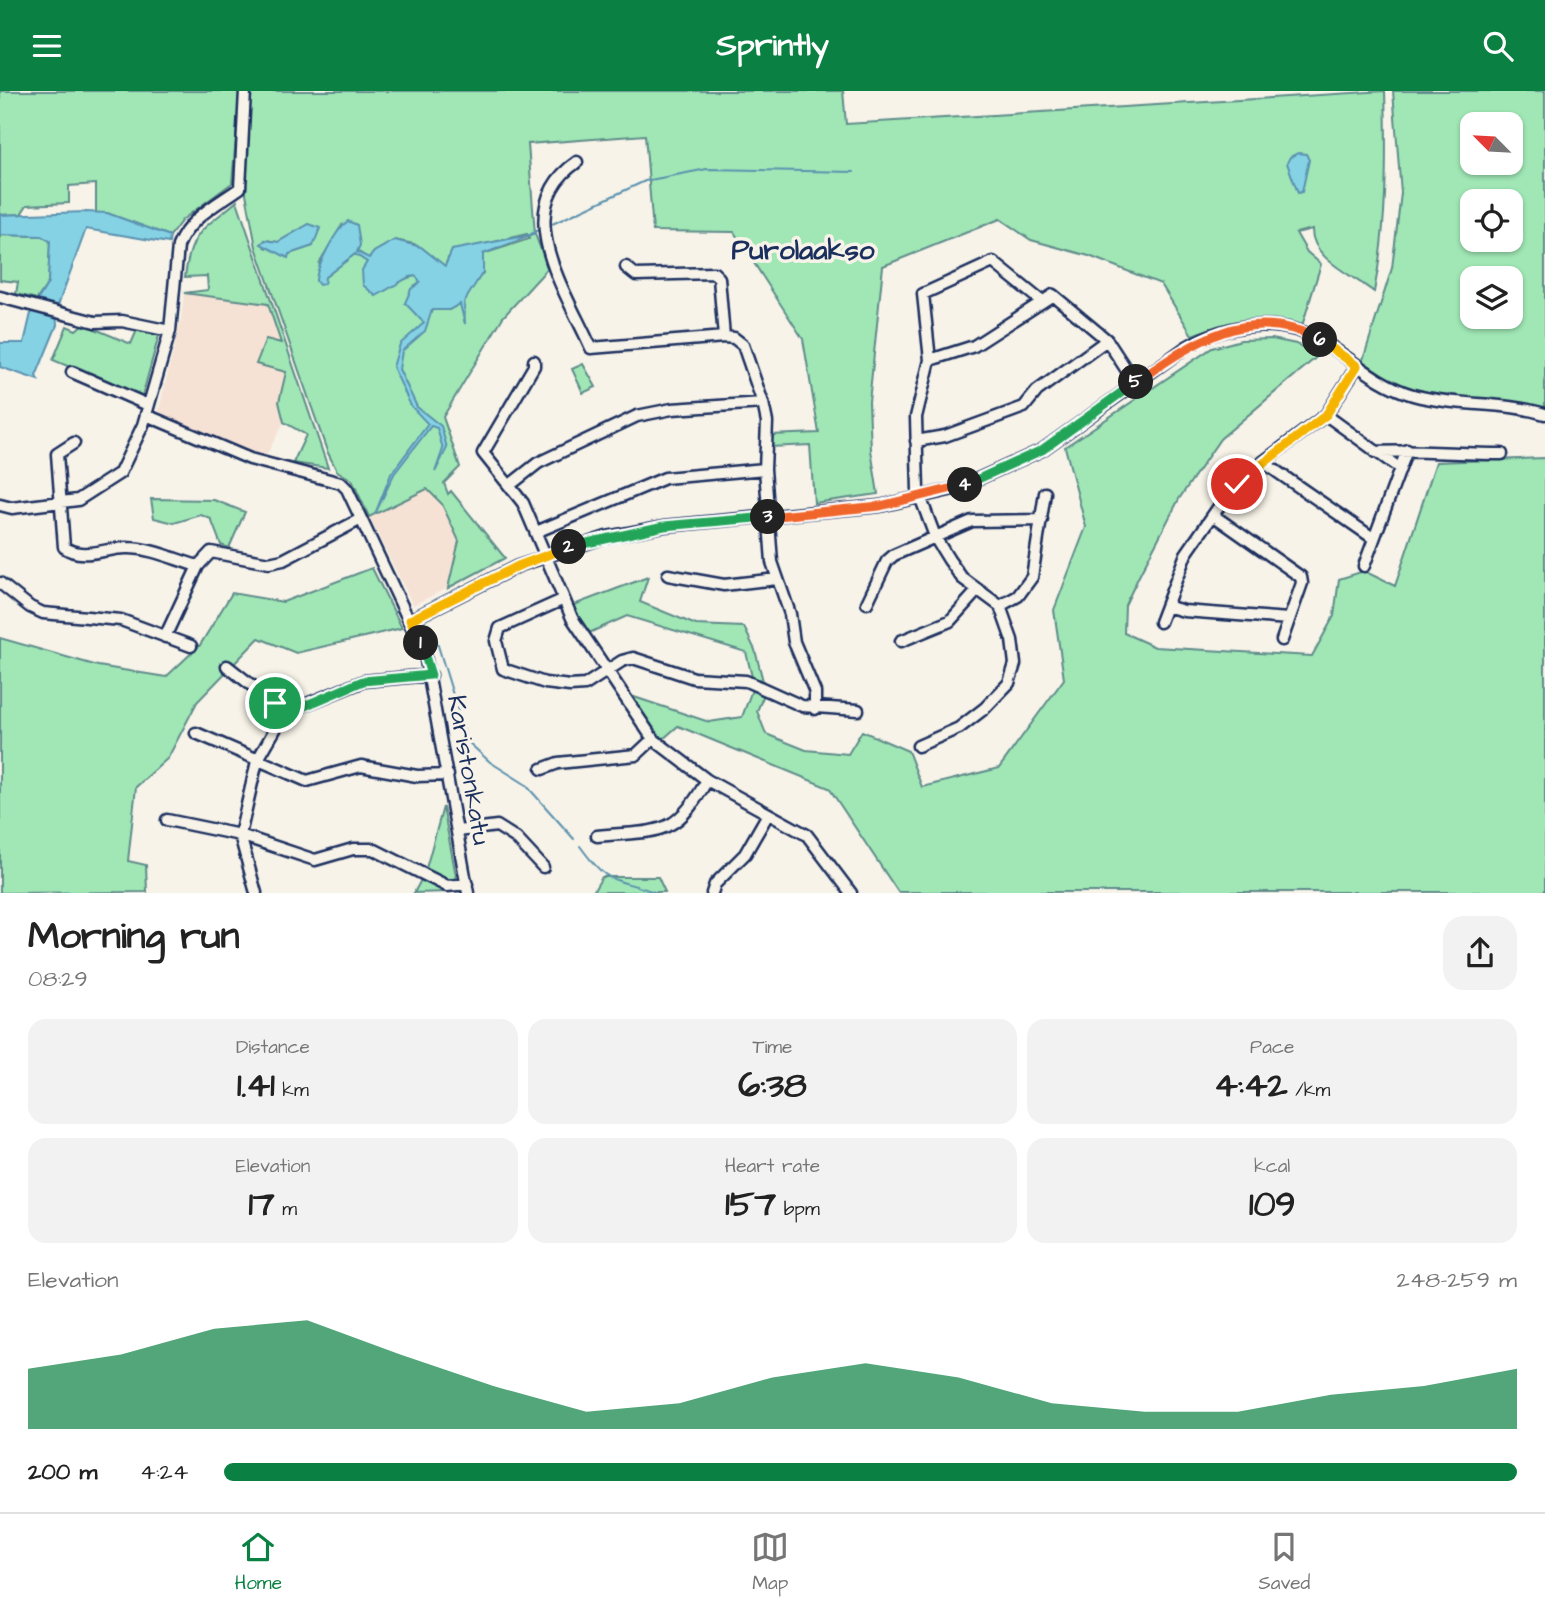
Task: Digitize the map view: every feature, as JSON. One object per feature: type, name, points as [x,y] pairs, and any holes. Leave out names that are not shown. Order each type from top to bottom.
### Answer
[{"type":"street","points":[[0,505],[12,508],[88,497],[120,473],[147,410],[170,331],[182,237],[192,222],[240,188],[245,91]]},
{"type":"street","points":[[577,162],[564,171],[546,203],[542,216],[544,239],[592,348],[724,337],[734,338],[743,345],[767,422],[765,469],[772,562],[790,614],[793,642],[815,692],[815,709]]},
{"type":"street","points":[[918,746],[959,728],[985,708],[1009,683],[1015,664],[1012,641],[1000,607],[962,577],[936,539],[921,499],[916,418],[930,361],[922,299],[926,291],[993,262],[1041,301]]},
{"type":"street","points":[[625,267],[636,275],[714,273],[719,278],[724,337]]},
{"type":"street","points":[[930,361],[974,346],[1002,331],[1052,295],[1058,297],[1107,340],[1135,383]]},
{"type":"street","points":[[0,297],[95,322],[122,321],[170,331]]},
{"type":"street","points":[[410,620],[545,555],[578,544],[664,526],[880,506],[921,499],[986,477],[1042,450],[1201,339],[1247,326],[1277,327],[1302,333],[1326,344],[1386,385],[1414,395],[1444,401],[1519,407],[1545,414]]},
{"type":"street","points":[[916,441],[945,436],[1024,407],[1037,391],[1107,340]]},
{"type":"street","points":[[534,361],[534,366],[484,453],[510,485],[536,532],[562,600],[653,739],[707,780],[807,835],[852,892]]},
{"type":"street","points":[[1160,622],[1186,554],[1229,492],[1263,462],[1326,415],[1357,366]]},
{"type":"street","name":"Karistonkatu","points":[[72,372],[250,459],[341,483],[347,489],[410,620],[431,675],[468,888]]},
{"type":"street","points":[[510,485],[538,463],[637,416],[672,408],[763,403]]},
{"type":"street","points":[[1326,415],[1399,468]]},
{"type":"street","points":[[74,443],[57,454],[64,547],[71,552],[137,549],[198,566]]},
{"type":"street","points":[[1364,566],[1407,450]]},
{"type":"street","points":[[1375,451],[1502,454]]},
{"type":"street","points":[[1263,462],[1373,538]]},
{"type":"street","points":[[536,532],[665,478],[765,469]]},
{"type":"street","points":[[1000,607],[1018,596],[1032,577],[1045,493]]},
{"type":"street","points":[[1213,515],[1301,577],[1302,583],[1282,640]]},
{"type":"street","points":[[165,637],[198,566],[211,552],[269,563],[283,560],[361,519]]},
{"type":"street","points":[[867,603],[887,561],[981,519],[1042,520]]},
{"type":"street","points":[[668,575],[724,585],[777,579]]},
{"type":"street","points":[[0,583],[30,607],[43,613],[121,620],[191,646]]},
{"type":"street","points":[[901,641],[950,621],[977,591]]},
{"type":"street","points":[[562,600],[500,628],[496,641],[500,665],[510,673],[570,687],[585,685],[622,661],[633,658],[694,678],[746,681],[815,709],[858,710]]},
{"type":"street","points":[[1166,606],[1184,611],[1289,619]]},
{"type":"street","points":[[227,666],[288,713]]},
{"type":"street","points":[[256,893],[240,835],[257,761],[288,713],[363,681],[431,675]]},
{"type":"street","points":[[196,733],[307,781],[360,766],[417,776],[448,775]]},
{"type":"street","points":[[542,769],[558,763],[636,755],[653,739]]},
{"type":"street","points":[[597,836],[665,829],[680,820],[689,810],[707,780]]},
{"type":"street","points":[[712,893],[715,884],[746,854],[768,814]]},
{"type":"street","points":[[167,820],[240,835],[315,860],[353,849],[373,849],[447,886],[468,888]]},
{"type":"street","points":[[458,831],[498,826],[516,838],[543,867]]},
{"type":"shaded area","points":[[184,293],[268,304],[281,344],[286,372],[279,402],[284,422],[265,458],[158,413],[181,319]]},
{"type":"shaded area","points":[[427,489],[442,504],[459,541],[448,588],[413,605],[369,517]]},
{"type":"green space","points":[[0,91],[240,91],[232,183],[182,220],[170,236],[107,213],[96,213],[96,184],[69,186],[69,203],[27,205],[21,214],[0,215]]},
{"type":"green space","points":[[250,91],[843,91],[846,124],[1385,91],[1385,192],[1374,292],[1326,258],[1318,249],[1312,229],[1296,233],[1307,252],[1321,264],[1302,326],[1246,322],[1219,326],[1192,335],[1161,284],[1089,256],[1031,240],[1000,219],[883,266],[869,402],[871,450],[878,494],[814,503],[810,445],[770,447],[770,435],[819,433],[803,339],[734,232],[653,231],[645,135],[528,144],[535,234],[548,268],[503,317],[443,417],[460,467],[444,483],[448,494],[451,491],[505,558],[448,588],[459,541],[442,504],[427,489],[369,517],[352,480],[337,471],[327,451],[256,247],[245,188]],"holes":[[[309,224],[313,246],[289,254],[265,247],[265,240],[278,242]],[[342,225],[357,251],[369,259],[374,252],[395,240],[414,244],[445,266],[448,258],[477,246],[527,234],[529,239],[483,254],[483,273],[449,310],[432,310],[429,313],[415,310],[414,286],[420,282],[416,276],[377,293],[367,262],[355,254],[325,277],[319,263]]]},
{"type":"green space","points":[[1393,91],[1545,91],[1545,408],[1417,390],[1395,382],[1362,363],[1392,268],[1401,193]]},
{"type":"green space","points":[[237,201],[328,468],[293,463],[306,435],[284,422],[279,402],[286,372],[256,364],[266,339],[281,343],[268,304],[184,293],[208,290],[207,276],[185,277],[191,249],[200,232]]},
{"type":"green space","points":[[0,235],[41,236],[50,241],[48,283],[37,299],[16,294],[18,282],[0,280]]},
{"type":"green space","points":[[83,324],[131,344],[137,330],[159,335],[142,397],[53,360],[67,326],[76,330]]},
{"type":"green space","points":[[1272,339],[1296,344],[1319,355],[1220,439],[1179,499],[1141,572],[1125,605],[1124,633],[1155,647],[1312,656],[1334,616],[1339,579],[1364,571],[1395,586],[1436,462],[1545,458],[1545,892],[898,892],[829,788],[678,726],[662,740],[631,696],[709,722],[742,717],[753,687],[765,692],[757,711],[766,734],[806,750],[848,754],[862,731],[908,751],[922,787],[999,768],[1064,679],[1054,610],[1086,527],[1065,447],[1212,348],[1241,340]]},
{"type":"green space","points":[[583,364],[596,387],[583,393],[572,369]]},
{"type":"green space","points":[[151,499],[214,500],[245,512],[229,548],[221,545],[211,519],[201,515],[174,523],[154,518]]},
{"type":"green space","points":[[372,568],[402,628],[296,653],[259,638],[197,702],[168,758],[136,787],[128,861],[146,865],[147,892],[0,893],[0,638],[98,666],[166,677],[200,645],[232,593],[283,602]]},
{"type":"green space","points":[[648,577],[640,602],[696,625],[744,627],[755,650],[763,681],[752,677],[746,652],[627,616],[589,633],[571,606]]},
{"type":"green space","points":[[443,807],[457,881],[441,880],[425,872]]},
{"type":"green space","points":[[602,877],[658,877],[665,892],[593,892]]},
{"type":"green space","points":[[422,878],[450,892],[414,893]]},
{"type":"water","points":[[1298,153],[1306,154],[1309,160],[1302,192],[1298,193],[1287,163],[1290,157]]},
{"type":"water","points":[[107,213],[170,236],[169,243],[86,229],[56,311],[57,325],[36,376],[38,380],[0,367],[0,343],[24,343],[32,309],[48,283],[50,241],[41,236],[0,235],[0,215]]},
{"type":"water","points":[[348,221],[357,225],[360,245],[357,252],[369,258],[395,240],[421,247],[445,266],[452,250],[535,234],[483,254],[483,272],[464,302],[465,324],[460,304],[449,310],[432,310],[425,331],[402,351],[399,369],[417,407],[441,426],[447,448],[435,472],[443,449],[437,428],[431,426],[394,474],[375,514],[391,474],[428,424],[411,406],[393,367],[400,344],[424,323],[405,303],[411,289],[420,282],[416,276],[409,277],[376,296],[363,285],[362,270],[367,262],[355,254],[325,277],[324,284],[319,285],[316,281],[319,267],[328,249]]},
{"type":"water","points":[[309,224],[320,228],[313,246],[289,254],[288,258],[261,244],[265,240],[278,242]]},
{"type":"waterway","points":[[548,226],[645,181],[707,169],[854,172]]},
{"type":"waterway","points":[[535,234],[531,234],[538,230]]},
{"type":"waterway","points":[[427,623],[433,629],[467,741],[490,762],[525,784],[574,839]]},
{"type":"waterway","points":[[580,846],[606,875],[657,893]]},
{"type":"district","name":"Purolaakso","points":[[803,250]]},
{"type":"route","points":[[275,703],[288,713],[363,681],[431,675],[410,620],[518,566],[578,544],[664,526],[880,506],[921,499],[958,488],[1014,465],[1042,450],[1166,361],[1201,339],[1231,328],[1261,325],[1291,329],[1326,344],[1357,366],[1326,415],[1237,484]]}]
